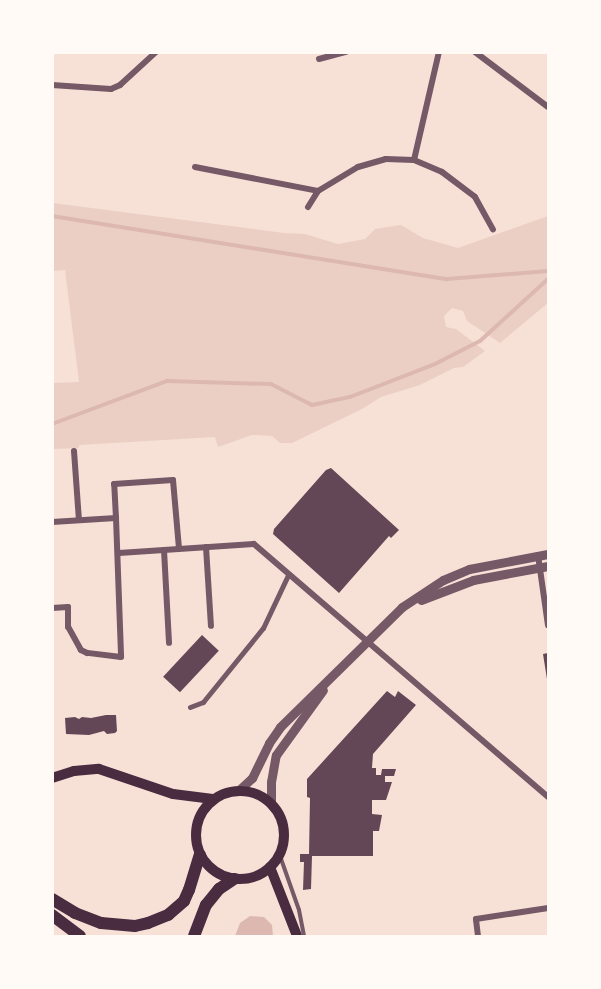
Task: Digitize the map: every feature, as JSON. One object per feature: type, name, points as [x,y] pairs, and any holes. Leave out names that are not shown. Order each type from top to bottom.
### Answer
[{"type":"highway","points":[[52,899],[75,913],[101,923],[135,926],[148,923],[168,915],[184,901],[200,855]]},
{"type":"highway","points":[[194,936],[206,905],[219,889],[234,879]]},
{"type":"highway","points":[[52,915],[80,936]]},
{"type":"main road","points":[[52,778],[74,771],[99,769],[173,794],[213,799]]},
{"type":"main road","points":[[239,790],[250,791],[271,802],[284,828],[284,842],[280,855],[259,876],[234,879],[220,875],[208,867],[196,843],[197,825],[204,808],[213,799],[239,790]]},
{"type":"main road","points":[[270,867],[297,936]]},
{"type":"street","points":[[52,85],[111,89],[120,85],[156,52]]},
{"type":"street","points":[[319,59],[346,52]]},
{"type":"street","points":[[414,160],[439,52]]},
{"type":"street","points":[[475,52],[549,107]]},
{"type":"street","points":[[308,207],[318,191],[358,167],[386,159],[414,160],[442,172],[476,197],[493,229]]},
{"type":"street","points":[[195,167],[272,180],[318,191]]},
{"type":"street","points":[[74,451],[79,520]]},
{"type":"street","points":[[52,608],[68,607],[68,627],[81,650],[87,653],[121,657],[114,484],[173,480],[179,549]]},
{"type":"street","points":[[52,522],[116,518]]},
{"type":"street","points":[[118,553],[254,544],[549,797]]},
{"type":"street","points":[[206,547],[211,626]]},
{"type":"street","points":[[164,549],[169,643]]},
{"type":"street","points":[[239,790],[252,778],[269,743],[280,727],[402,607],[443,580],[470,569],[549,554]]},
{"type":"street","points":[[538,555],[546,568],[549,625]]},
{"type":"street","points":[[402,607],[473,580],[546,568]]},
{"type":"street","points":[[190,707],[203,702],[262,628],[288,575]]},
{"type":"street","points":[[271,802],[271,782],[276,755],[343,664]]},
{"type":"street","points":[[478,936],[476,919],[549,908]]},
{"type":"lane","points":[[280,855],[299,910],[304,936]]},
{"type":"shaded area","points":[[53,203],[305,234],[338,244],[365,239],[375,229],[401,225],[423,238],[458,248],[548,216],[548,303],[500,343],[467,321],[463,311],[452,308],[444,316],[446,327],[456,329],[485,351],[463,367],[454,368],[420,385],[381,397],[362,409],[292,443],[280,443],[272,436],[252,435],[218,447],[215,437],[79,445],[79,448],[53,449],[53,383],[79,382],[65,270],[53,271]]},
{"type":"shaded area","points":[[250,916],[264,917],[272,925],[273,936],[235,936],[240,923]]},
{"type":"building","points":[[331,468],[399,530],[391,538],[389,536],[339,593],[273,534],[274,529],[326,470]]},
{"type":"building","points":[[202,635],[219,651],[180,692],[163,677]]},
{"type":"building","points":[[548,653],[548,679],[547,679],[543,654]]},
{"type":"building","points":[[387,691],[395,697],[398,691],[416,705],[373,754],[372,768],[376,768],[376,775],[381,775],[382,769],[396,769],[394,776],[385,776],[385,782],[392,782],[386,800],[372,800],[372,814],[382,815],[379,831],[373,831],[373,856],[312,856],[311,889],[303,890],[304,862],[300,862],[300,854],[309,854],[310,798],[307,797],[307,779]]},
{"type":"building","points":[[116,715],[117,731],[115,733],[107,734],[104,731],[89,735],[66,734],[65,718],[79,719]]},
{"type":"waterway","points":[[52,216],[447,279],[548,271]]},
{"type":"waterway","points":[[52,424],[167,381],[271,384],[312,405],[350,397],[435,364],[480,341],[548,279]]}]
